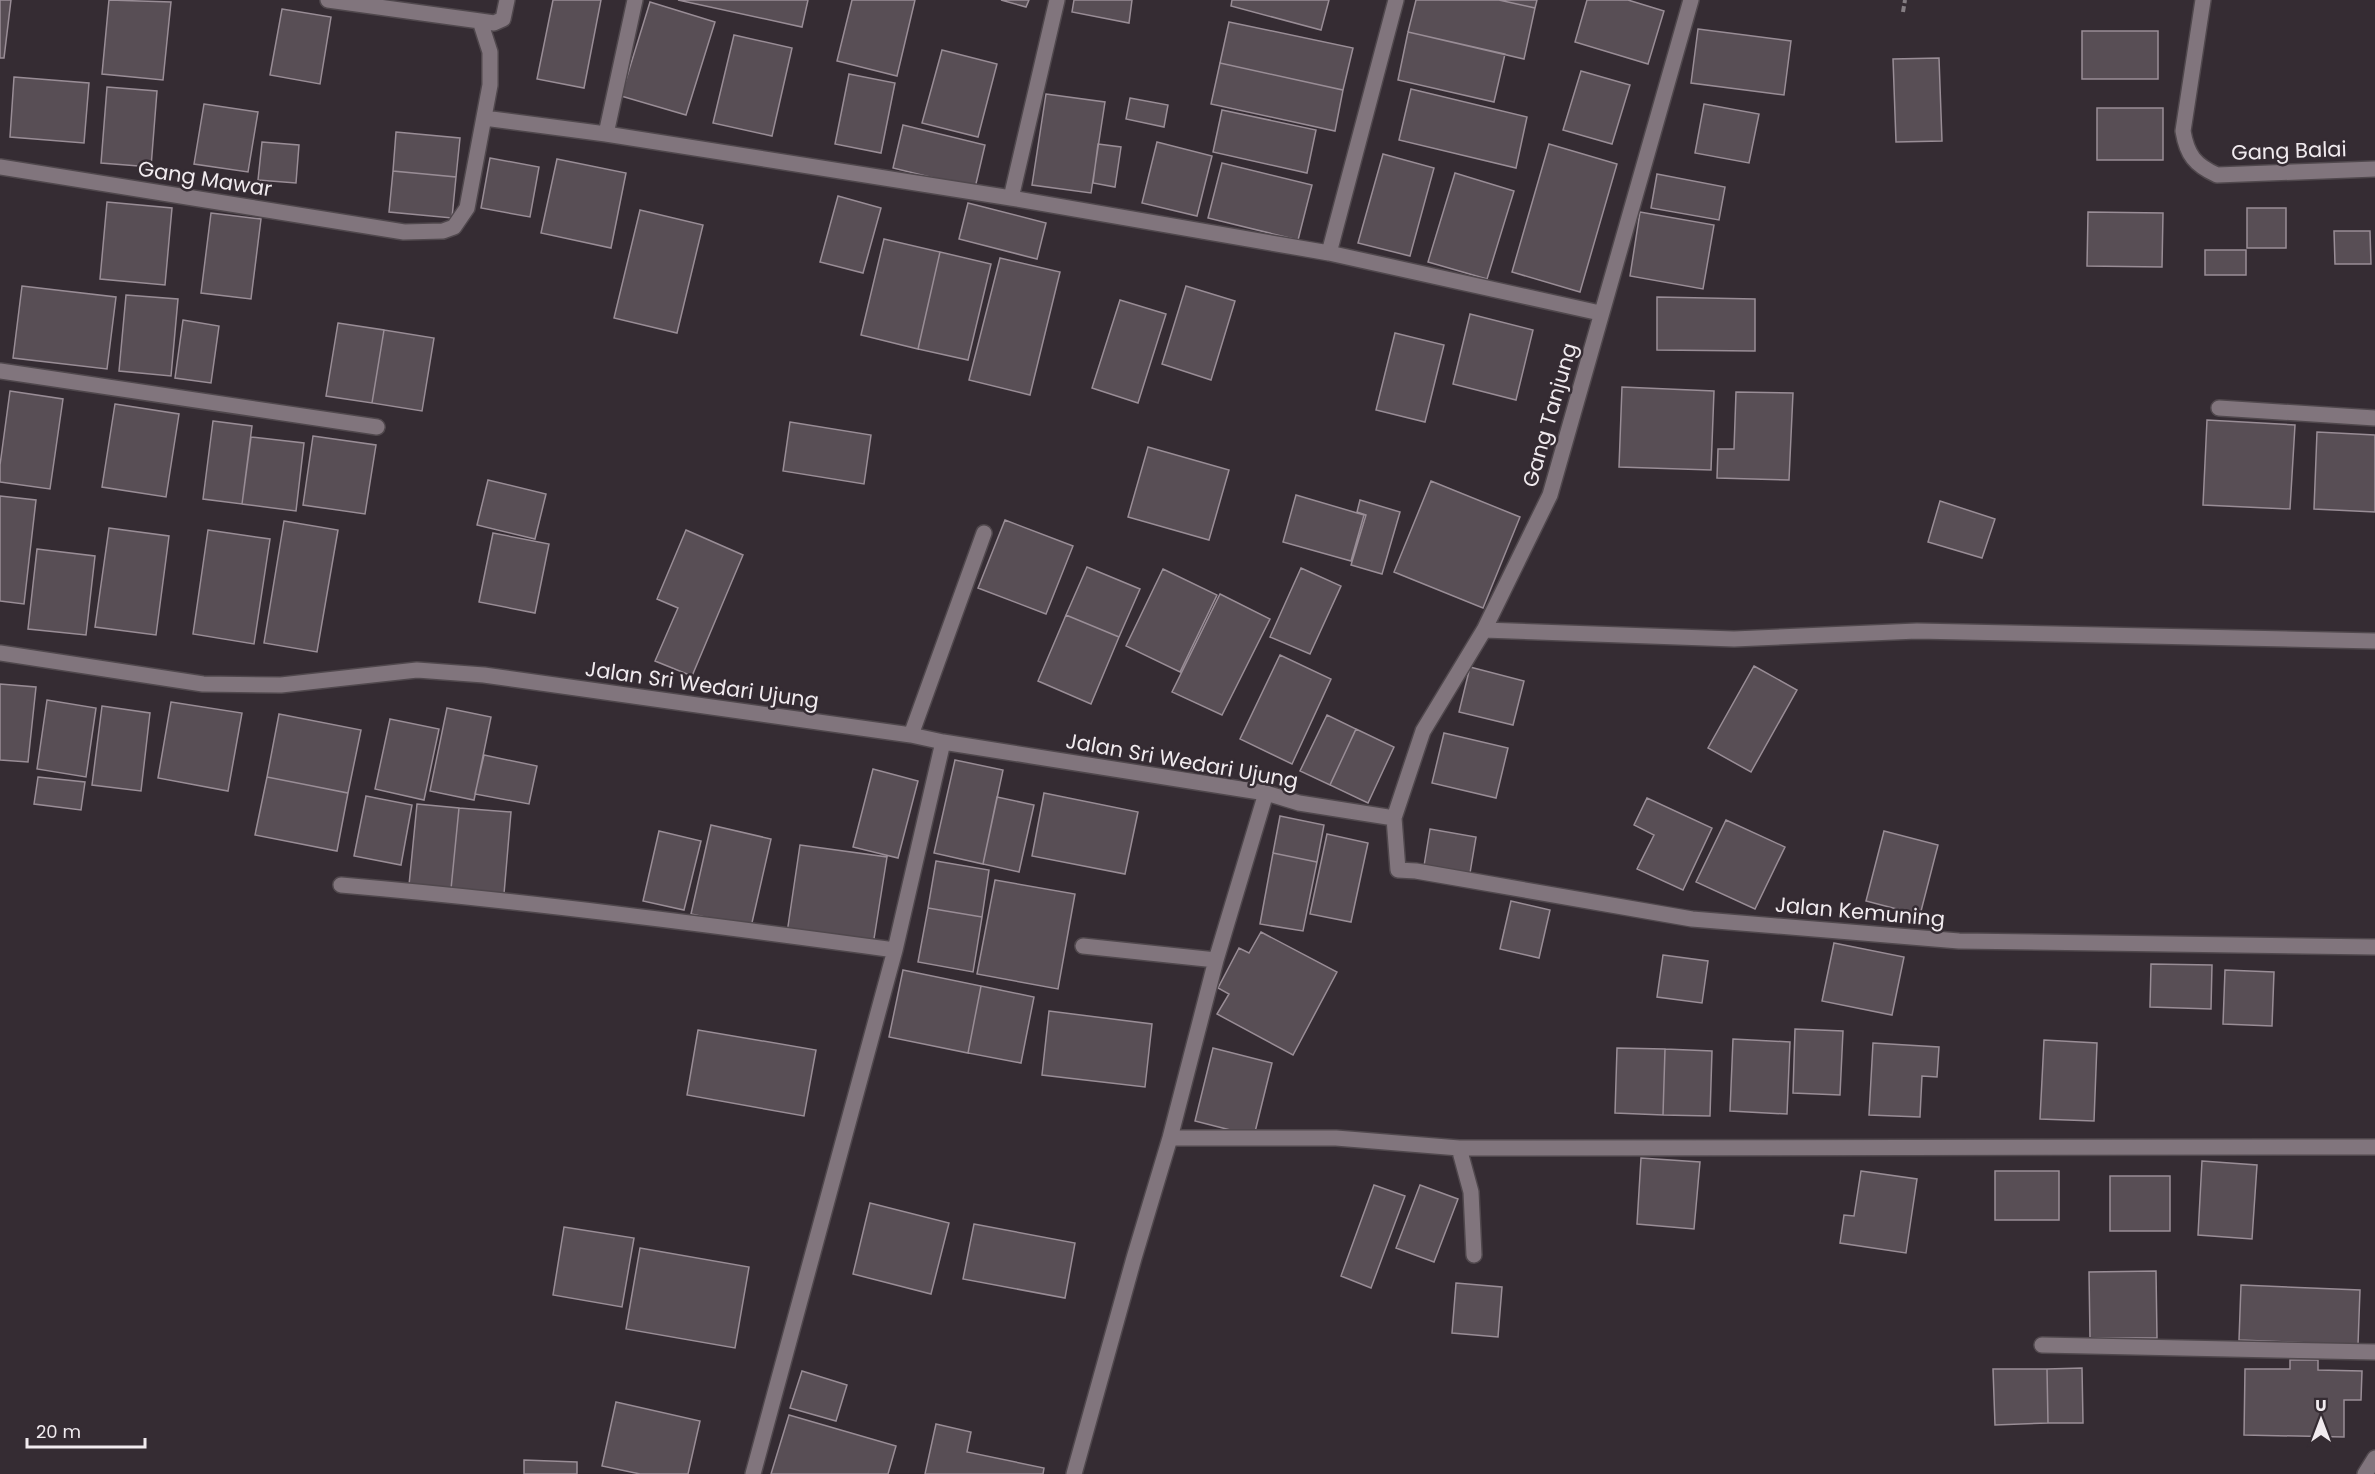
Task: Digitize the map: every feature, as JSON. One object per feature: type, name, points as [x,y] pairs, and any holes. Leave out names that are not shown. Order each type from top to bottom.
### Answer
[{"type":"street","points":[[328,0],[494,23],[503,19],[507,0]]},
{"type":"street","points":[[606,134],[635,0]]},
{"type":"street","points":[[1011,198],[1057,0]]},
{"type":"street","points":[[1329,253],[1396,0]]},
{"type":"street","name":"Gang Tanjung","points":[[1394,818],[1423,731],[1484,630],[1550,495],[1691,0]]},
{"type":"street","name":"Gang Balai","points":[[2203,0],[2183,131],[2186,148],[2192,160],[2217,175],[2375,169]]},
{"type":"street","name":"Gang Mawar","points":[[0,167],[404,232],[442,231],[454,227],[467,208],[484,118],[491,65],[490,52],[480,21]]},
{"type":"street","points":[[484,118],[606,134],[1011,198],[1329,253],[1600,313]]},
{"type":"street","points":[[0,371],[377,427]]},
{"type":"street","points":[[2219,408],[2375,418]]},
{"type":"street","points":[[911,735],[984,533]]},
{"type":"street","points":[[1484,630],[1734,639],[1917,631],[2375,641]]},
{"type":"street","name":"Jalan Sri Wedari Ujung","points":[[0,653],[203,684],[281,684],[417,670],[484,675],[911,735],[1266,793],[1299,803],[1394,818]]},
{"type":"street","points":[[753,1474],[895,950],[943,742]]},
{"type":"street","points":[[1074,1474],[1170,1138],[1216,960],[1266,793]]},
{"type":"street","name":"Jalan Kemuning","points":[[1394,818],[1398,870],[1416,871],[1692,919],[1959,941],[2375,947]]},
{"type":"street","points":[[341,885],[472,897],[691,922],[895,950]]},
{"type":"street","points":[[1083,946],[1216,960]]},
{"type":"street","points":[[1170,1138],[1336,1138],[1459,1148],[2375,1147]]},
{"type":"street","points":[[1459,1148],[1471,1192],[1474,1255]]},
{"type":"street","points":[[2042,1345],[2375,1352]]},
{"type":"street","points":[[2365,1474],[2375,1458]]},
{"type":"path","points":[[1903,12],[1905,0]]},
{"type":"building","points":[[0,0],[11,0],[4,58],[0,58]]},
{"type":"building","points":[[109,0],[171,2],[163,80],[102,74]]},
{"type":"building","points":[[553,0],[601,0],[584,88],[537,79]]},
{"type":"building","points":[[678,0],[808,0],[802,27]]},
{"type":"building","points":[[852,0],[915,0],[897,76],[837,61]]},
{"type":"building","points":[[1001,0],[1029,0],[1026,7]]},
{"type":"building","points":[[1074,0],[1132,0],[1129,23],[1072,12]]},
{"type":"building","points":[[1232,0],[1329,0],[1321,30],[1231,6]]},
{"type":"building","points":[[1416,0],[1499,0],[1535,8],[1524,59],[1408,32]]},
{"type":"building","points":[[1499,0],[1537,0],[1535,8]]},
{"type":"building","points":[[1587,0],[1628,0],[1664,11],[1648,64],[1575,42]]},
{"type":"building","points":[[650,2],[715,22],[686,115],[621,96]]},
{"type":"building","points":[[282,9],[331,17],[320,84],[270,75]]},
{"type":"building","points":[[1229,22],[1353,48],[1343,90],[1220,63]]},
{"type":"building","points":[[1698,29],[1791,41],[1784,95],[1691,83]]},
{"type":"building","points":[[2082,31],[2158,31],[2158,79],[2082,79]]},
{"type":"building","points":[[1408,32],[1505,54],[1494,102],[1398,80]]},
{"type":"building","points":[[734,35],[792,48],[772,136],[713,123]]},
{"type":"building","points":[[942,50],[997,64],[978,137],[922,123]]},
{"type":"building","points":[[1939,58],[1942,141],[1896,142],[1893,59]]},
{"type":"building","points":[[1220,63],[1343,90],[1335,131],[1211,104]]},
{"type":"building","points":[[1581,71],[1630,85],[1612,144],[1563,130]]},
{"type":"building","points":[[849,74],[895,83],[881,153],[835,144]]},
{"type":"building","points":[[14,77],[89,83],[84,143],[10,137]]},
{"type":"building","points":[[107,87],[157,91],[151,167],[101,163]]},
{"type":"building","points":[[1411,89],[1527,117],[1516,168],[1399,140]]},
{"type":"building","points":[[1046,94],[1105,102],[1091,193],[1032,185]]},
{"type":"building","points":[[1130,98],[1168,105],[1164,127],[1126,119]]},
{"type":"building","points":[[204,104],[258,112],[248,172],[194,164]]},
{"type":"building","points":[[1704,104],[1759,114],[1749,163],[1695,153]]},
{"type":"building","points":[[2097,108],[2163,108],[2163,160],[2097,160]]},
{"type":"building","points":[[1222,110],[1316,130],[1307,173],[1213,152]]},
{"type":"building","points":[[903,125],[985,145],[975,188],[893,168]]},
{"type":"building","points":[[396,132],[460,138],[456,177],[393,171]]},
{"type":"building","points":[[262,142],[299,145],[296,183],[258,180]]},
{"type":"building","points":[[1157,142],[1212,156],[1197,216],[1142,203]]},
{"type":"building","points":[[1098,144],[1121,147],[1115,187],[1093,183]]},
{"type":"building","points":[[1549,144],[1617,164],[1580,292],[1512,272]]},
{"type":"building","points":[[1383,154],[1434,168],[1410,256],[1358,243]]},
{"type":"building","points":[[490,158],[539,167],[530,217],[481,208]]},
{"type":"building","points":[[557,159],[626,173],[611,248],[541,233]]},
{"type":"building","points":[[1222,163],[1312,185],[1298,240],[1208,218]]},
{"type":"building","points":[[393,171],[456,177],[452,218],[389,212]]},
{"type":"building","points":[[1455,173],[1514,191],[1487,279],[1428,262]]},
{"type":"building","points":[[1657,174],[1725,187],[1719,220],[1651,208]]},
{"type":"building","points":[[838,196],[881,208],[863,273],[820,262]]},
{"type":"building","points":[[107,202],[172,208],[165,285],[100,279]]},
{"type":"building","points":[[968,203],[1046,223],[1037,259],[959,239]]},
{"type":"building","points":[[2247,208],[2286,208],[2286,248],[2247,248]]},
{"type":"building","points":[[640,210],[703,225],[677,333],[614,318]]},
{"type":"building","points":[[1640,212],[1714,225],[1703,289],[1630,276]]},
{"type":"building","points":[[2088,212],[2163,213],[2162,267],[2087,266]]},
{"type":"building","points":[[211,213],[261,219],[251,299],[201,293]]},
{"type":"building","points":[[2334,231],[2370,231],[2371,264],[2335,264]]},
{"type":"building","points":[[884,239],[940,252],[918,349],[861,335]]},
{"type":"building","points":[[2205,250],[2246,250],[2246,275],[2205,275]]},
{"type":"building","points":[[940,252],[991,264],[968,360],[918,349]]},
{"type":"building","points":[[1000,258],[1060,272],[1030,395],[969,380]]},
{"type":"building","points":[[22,286],[116,297],[107,369],[13,358]]},
{"type":"building","points":[[1186,286],[1235,301],[1211,380],[1162,364]]},
{"type":"building","points":[[126,295],[178,299],[171,376],[119,371]]},
{"type":"building","points":[[1657,297],[1755,299],[1755,351],[1657,350]]},
{"type":"building","points":[[1120,300],[1166,314],[1138,403],[1092,388]]},
{"type":"building","points":[[1470,314],[1533,330],[1516,400],[1453,384]]},
{"type":"building","points":[[183,320],[219,326],[211,383],[175,378]]},
{"type":"building","points":[[338,323],[384,330],[372,403],[326,396]]},
{"type":"building","points":[[384,330],[434,338],[422,411],[372,403]]},
{"type":"building","points":[[1395,333],[1444,345],[1425,422],[1376,410]]},
{"type":"building","points":[[1622,387],[1714,391],[1711,470],[1619,467]]},
{"type":"building","points":[[10,391],[63,399],[50,489],[0,482],[0,465]]},
{"type":"building","points":[[1736,392],[1793,393],[1789,480],[1717,478],[1718,449],[1734,449]]},
{"type":"building","points":[[115,404],[179,414],[166,497],[102,487]]},
{"type":"building","points":[[2207,420],[2295,425],[2290,509],[2203,505]]},
{"type":"building","points":[[213,421],[252,426],[242,504],[203,499]]},
{"type":"building","points":[[790,422],[871,435],[864,484],[783,471]]},
{"type":"building","points":[[2317,432],[2375,435],[2375,512],[2314,509]]},
{"type":"building","points":[[313,436],[376,445],[365,514],[303,505]]},
{"type":"building","points":[[251,437],[304,443],[296,511],[242,504]]},
{"type":"building","points":[[1148,447],[1229,470],[1209,540],[1128,517]]},
{"type":"building","points":[[488,480],[546,494],[535,539],[477,525]]},
{"type":"building","points":[[1431,481],[1520,517],[1483,608],[1394,572]]},
{"type":"building","points":[[1296,495],[1364,515],[1351,561],[1283,542]]},
{"type":"building","points":[[0,496],[36,500],[24,604],[0,601]]},
{"type":"building","points":[[1360,500],[1400,512],[1382,574],[1351,565],[1366,515],[1357,512]]},
{"type":"building","points":[[1940,501],[1995,519],[1982,558],[1928,542]]},
{"type":"building","points":[[1005,520],[1073,546],[1046,614],[978,588]]},
{"type":"building","points":[[284,521],[338,530],[317,652],[264,643]]},
{"type":"building","points":[[109,528],[169,536],[156,635],[95,627]]},
{"type":"building","points":[[208,530],[270,539],[254,644],[193,634]]},
{"type":"building","points":[[686,530],[743,555],[692,676],[655,661],[678,608],[657,599]]},
{"type":"building","points":[[493,533],[549,544],[535,613],[479,602]]},
{"type":"building","points":[[37,549],[95,556],[86,635],[28,629]]},
{"type":"building","points":[[1087,567],[1140,589],[1119,637],[1066,615]]},
{"type":"building","points":[[1301,568],[1341,586],[1310,654],[1270,637]]},
{"type":"building","points":[[1163,569],[1217,595],[1180,672],[1126,646]]},
{"type":"building","points":[[1220,594],[1270,619],[1222,715],[1172,692]]},
{"type":"building","points":[[1066,615],[1119,637],[1091,704],[1038,681]]},
{"type":"building","points":[[1280,655],[1331,679],[1292,764],[1240,739]]},
{"type":"building","points":[[1754,666],[1797,690],[1751,772],[1708,748]]},
{"type":"building","points":[[1470,667],[1524,681],[1513,725],[1459,712]]},
{"type":"building","points":[[0,684],[36,687],[28,762],[0,760]]},
{"type":"building","points":[[47,700],[96,708],[86,777],[37,769]]},
{"type":"building","points":[[171,702],[242,713],[228,791],[158,778]]},
{"type":"building","points":[[102,706],[150,713],[141,791],[92,785]]},
{"type":"building","points":[[447,708],[491,717],[474,800],[430,791]]},
{"type":"building","points":[[279,714],[361,730],[348,793],[267,777]]},
{"type":"building","points":[[1327,715],[1356,729],[1330,785],[1300,771]]},
{"type":"building","points":[[390,719],[439,729],[424,800],[375,789]]},
{"type":"building","points":[[1356,729],[1394,747],[1368,803],[1330,785]]},
{"type":"building","points":[[1444,733],[1508,748],[1496,798],[1432,783]]},
{"type":"building","points":[[484,755],[537,766],[529,804],[475,794]]},
{"type":"building","points":[[955,760],[1003,770],[983,864],[934,853]]},
{"type":"building","points":[[873,769],[918,781],[898,858],[853,847]]},
{"type":"building","points":[[38,777],[85,782],[81,810],[34,804]]},
{"type":"building","points":[[267,777],[348,793],[337,851],[255,835]]},
{"type":"building","points":[[1044,793],[1138,812],[1125,874],[1032,856]]},
{"type":"building","points":[[366,796],[412,805],[401,865],[354,856]]},
{"type":"building","points":[[997,797],[1034,805],[1019,872],[983,864]]},
{"type":"building","points":[[1647,798],[1712,828],[1683,890],[1637,869],[1654,835],[1634,825]]},
{"type":"building","points":[[417,804],[459,808],[451,889],[409,885]]},
{"type":"building","points":[[459,808],[511,812],[504,894],[451,889]]},
{"type":"building","points":[[1280,816],[1324,825],[1317,862],[1273,853]]},
{"type":"building","points":[[1726,820],[1785,847],[1755,909],[1696,882]]},
{"type":"building","points":[[711,825],[771,839],[751,927],[691,914]]},
{"type":"building","points":[[1430,829],[1476,837],[1470,873],[1424,866]]},
{"type":"building","points":[[659,831],[701,841],[684,910],[643,901]]},
{"type":"building","points":[[1884,831],[1938,845],[1920,915],[1866,901]]},
{"type":"building","points":[[1327,834],[1368,843],[1351,922],[1310,914]]},
{"type":"building","points":[[800,845],[887,857],[873,945],[787,933]]},
{"type":"building","points":[[1273,853],[1317,862],[1303,931],[1260,924]]},
{"type":"building","points":[[936,861],[989,870],[982,917],[928,908]]},
{"type":"building","points":[[995,880],[1075,894],[1058,989],[977,974]]},
{"type":"building","points":[[1511,901],[1550,910],[1539,958],[1500,949]]},
{"type":"building","points":[[928,908],[982,917],[973,972],[918,962]]},
{"type":"building","points":[[1261,932],[1337,972],[1293,1055],[1217,1014],[1229,994],[1218,988],[1239,948],[1249,953]]},
{"type":"building","points":[[1834,943],[1904,957],[1892,1015],[1822,1001]]},
{"type":"building","points":[[1663,955],[1708,961],[1702,1003],[1657,997]]},
{"type":"building","points":[[2151,964],[2212,965],[2211,1009],[2150,1007]]},
{"type":"building","points":[[903,970],[981,986],[968,1053],[889,1037]]},
{"type":"building","points":[[2225,970],[2274,972],[2272,1026],[2223,1024]]},
{"type":"building","points":[[981,986],[1034,997],[1021,1063],[968,1053]]},
{"type":"building","points":[[1049,1011],[1152,1024],[1145,1087],[1042,1075]]},
{"type":"building","points":[[1795,1029],[1843,1031],[1840,1095],[1793,1093]]},
{"type":"building","points":[[698,1030],[816,1050],[804,1116],[687,1095]]},
{"type":"building","points":[[1733,1039],[1790,1042],[1787,1114],[1730,1111]]},
{"type":"building","points":[[2044,1040],[2097,1043],[2094,1121],[2040,1119]]},
{"type":"building","points":[[1873,1043],[1939,1047],[1937,1077],[1922,1076],[1920,1117],[1869,1115]]},
{"type":"building","points":[[1213,1048],[1272,1063],[1254,1136],[1195,1121]]},
{"type":"building","points":[[1617,1048],[1665,1049],[1663,1115],[1615,1113]]},
{"type":"building","points":[[1665,1049],[1712,1051],[1710,1116],[1663,1115]]},
{"type":"building","points":[[1641,1158],[1700,1162],[1694,1229],[1637,1224]]},
{"type":"building","points":[[2202,1161],[2257,1165],[2252,1239],[2198,1235]]},
{"type":"building","points":[[1861,1171],[1917,1179],[1906,1253],[1840,1243],[1844,1215],[1854,1216]]},
{"type":"building","points":[[1995,1171],[2059,1171],[2059,1220],[1995,1220]]},
{"type":"building","points":[[2110,1176],[2170,1176],[2170,1231],[2110,1231]]},
{"type":"building","points":[[1374,1185],[1405,1196],[1371,1288],[1341,1276]]},
{"type":"building","points":[[1420,1185],[1458,1199],[1434,1262],[1396,1248]]},
{"type":"building","points":[[870,1203],[949,1223],[931,1294],[853,1274]]},
{"type":"building","points":[[974,1224],[1075,1243],[1065,1298],[963,1279]]},
{"type":"building","points":[[564,1227],[634,1238],[622,1307],[553,1295]]},
{"type":"building","points":[[640,1248],[749,1267],[735,1348],[626,1329]]},
{"type":"building","points":[[2156,1271],[2157,1338],[2090,1338],[2089,1272]]},
{"type":"building","points":[[1456,1283],[1502,1287],[1498,1337],[1452,1333]]},
{"type":"building","points":[[2241,1285],[2360,1290],[2358,1345],[2239,1340]]},
{"type":"building","points":[[2290,1360],[2318,1360],[2318,1370],[2362,1371],[2361,1400],[2344,1400],[2344,1437],[2244,1435],[2245,1369],[2290,1369]]},
{"type":"building","points":[[2082,1368],[2083,1423],[2048,1423],[2047,1369]]},
{"type":"building","points":[[1993,1369],[2047,1369],[2048,1423],[1995,1425]]},
{"type":"building","points":[[802,1371],[847,1385],[836,1421],[790,1408]]},
{"type":"building","points":[[616,1402],[700,1421],[688,1474],[640,1474],[602,1466]]},
{"type":"building","points":[[789,1415],[896,1446],[888,1474],[771,1474]]},
{"type":"building","points":[[936,1424],[971,1432],[967,1452],[1044,1468],[1043,1474],[925,1474]]},
{"type":"building","points":[[524,1460],[577,1462],[577,1474],[524,1474]]}]
